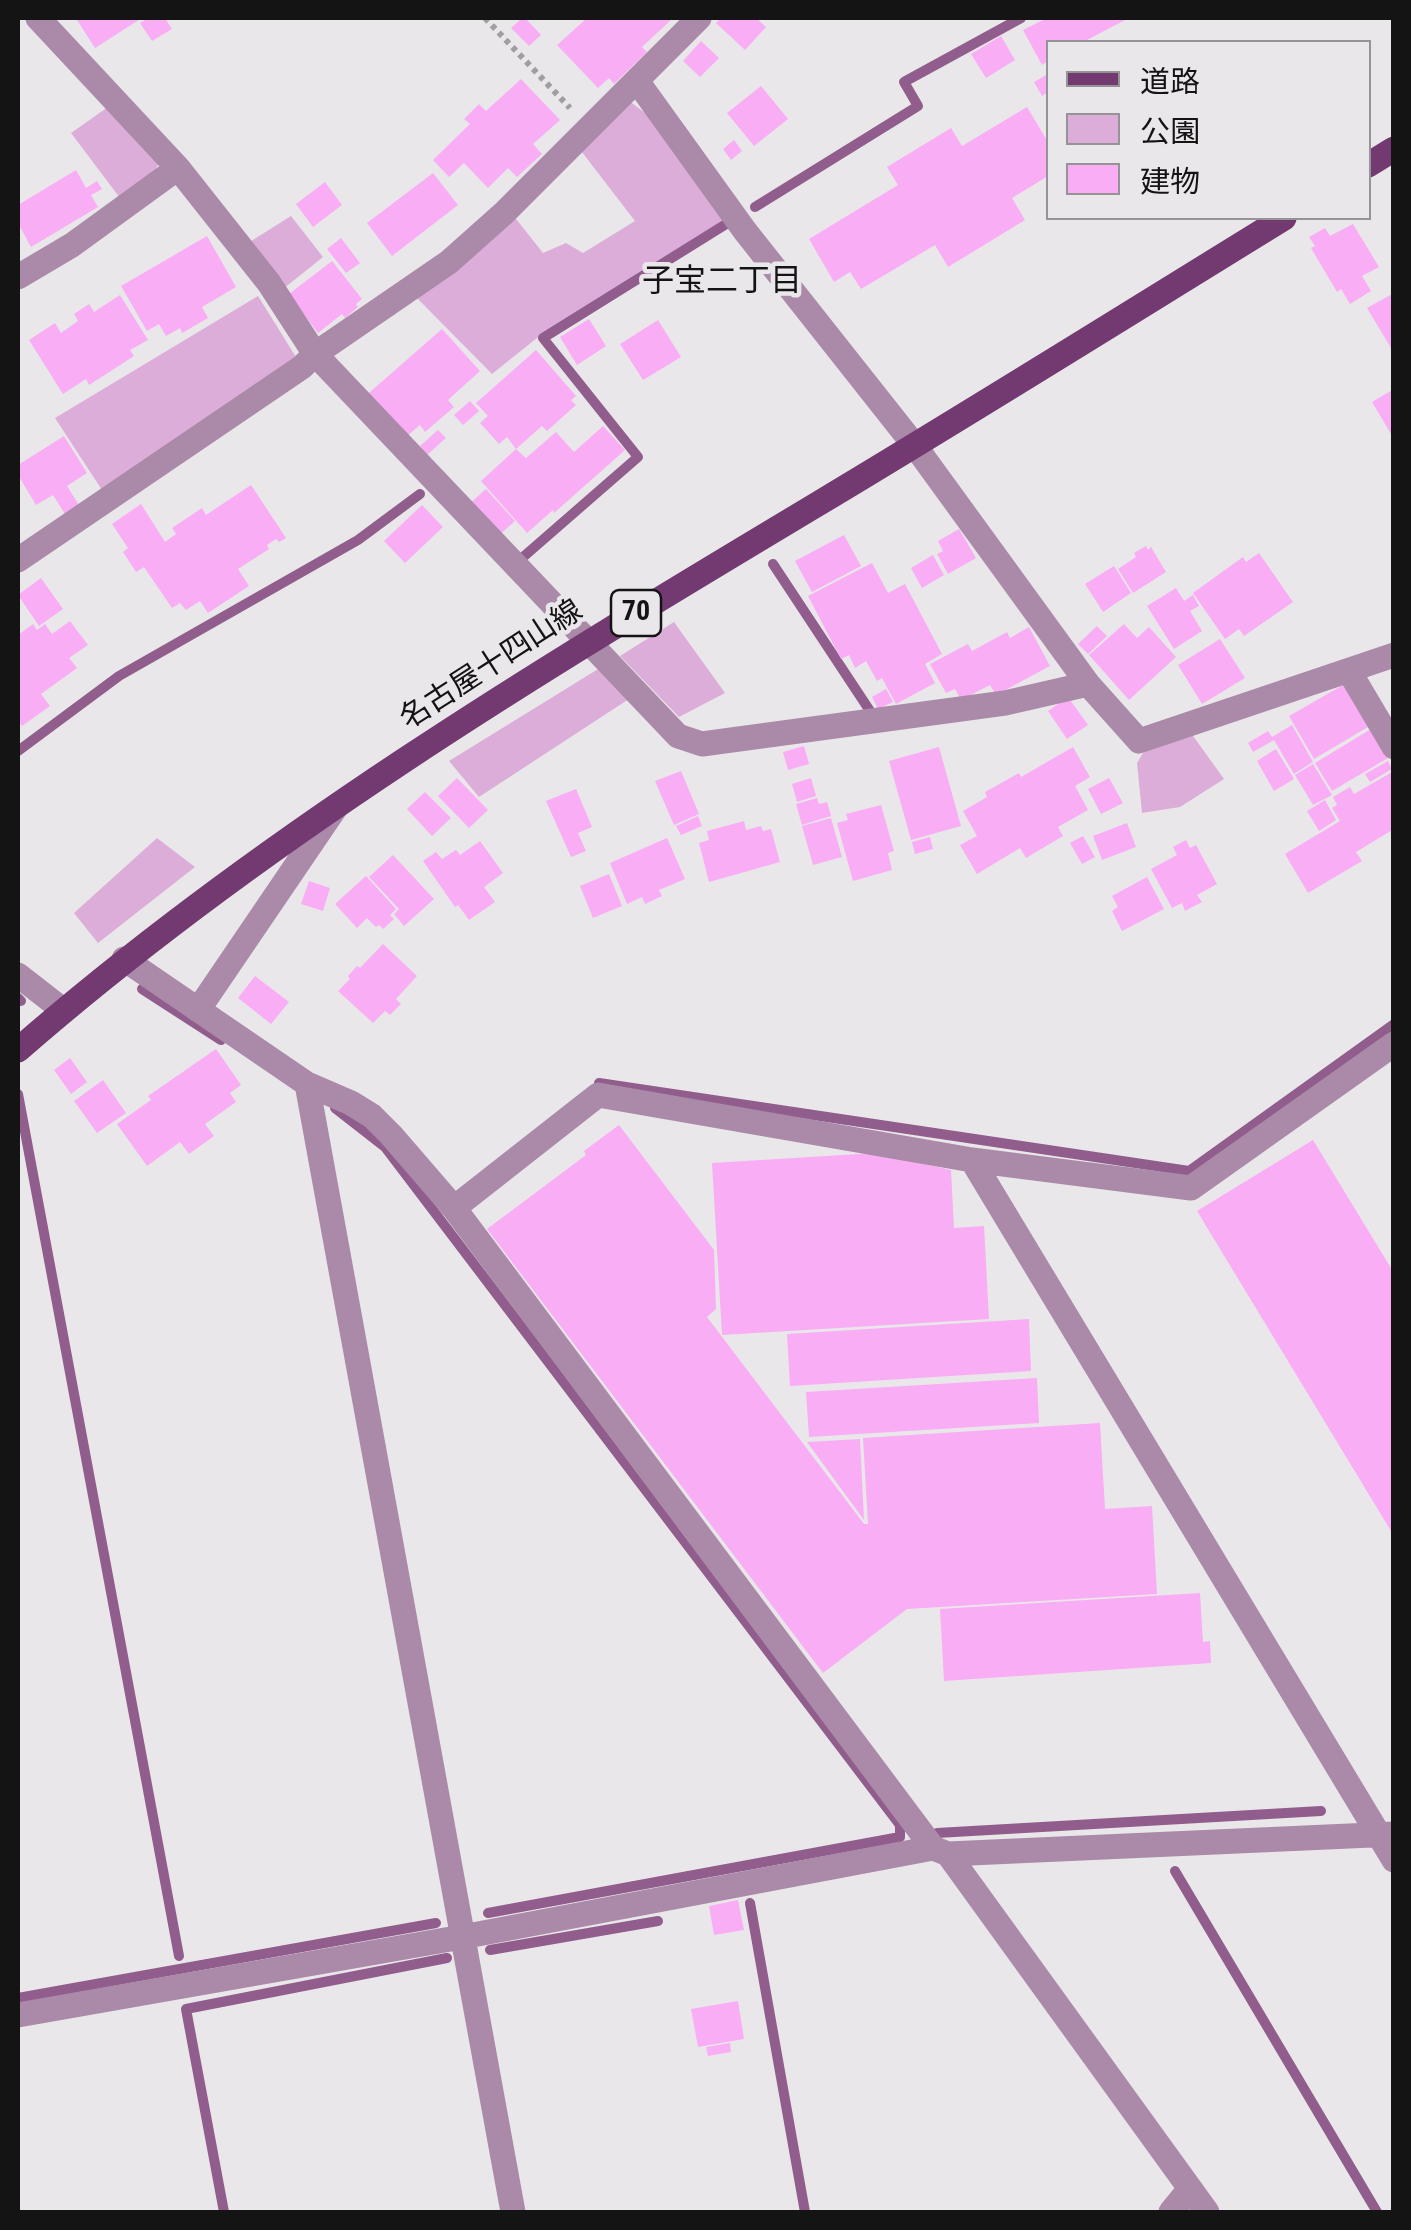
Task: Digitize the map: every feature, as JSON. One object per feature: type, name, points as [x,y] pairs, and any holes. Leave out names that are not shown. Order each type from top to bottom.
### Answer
[{"type":"main road","points":[[1371,163],[1394,150]]},
{"type":"main road","name":"名古屋十四山線","points":[[18,1050],[124,959],[339,804],[588,642],[1281,220]]},
{"type":"street","points":[[38,18],[178,168],[269,283],[314,354],[678,736],[702,744],[1005,703],[1088,684]]},
{"type":"street","points":[[18,560],[302,367],[314,354],[448,262],[504,212],[699,18]]},
{"type":"street","points":[[637,82],[745,231],[914,446],[1088,684],[1139,740],[1394,655]]},
{"type":"street","points":[[18,277],[72,245],[178,168]]},
{"type":"street","points":[[1348,671],[1394,747]]},
{"type":"street","points":[[198,1010],[339,804]]},
{"type":"street","points":[[124,959],[307,1084],[372,1116],[391,1135],[454,1208],[941,1851],[1206,2212]]},
{"type":"street","points":[[18,975],[64,1010]]},
{"type":"street","points":[[454,1208],[598,1095],[972,1160],[1190,1188],[1394,1044]]},
{"type":"street","points":[[307,1084],[513,2212]]},
{"type":"street","points":[[972,1160],[1386,1834],[1394,1860]]},
{"type":"street","points":[[18,2014],[941,1851],[1386,1834]]},
{"type":"street","points":[[1171,2212],[1189,2190]]},
{"type":"path","points":[[485,18],[588,127]]},
{"type":"green space","points":[[629,101],[655,120],[728,219],[537,338],[492,374],[414,295],[513,215],[543,253],[566,243],[583,253],[635,221],[578,147]]},
{"type":"green space","points":[[108,107],[159,163],[120,198],[71,133]]},
{"type":"green space","points":[[291,216],[323,257],[283,289],[248,243]]},
{"type":"green space","points":[[258,296],[296,357],[102,490],[55,418]]},
{"type":"green space","points":[[674,622],[725,693],[679,717],[620,656]]},
{"type":"green space","points":[[603,666],[632,697],[479,797],[449,761]]},
{"type":"green space","points":[[1191,733],[1224,779],[1180,807],[1142,813],[1137,763],[1143,753]]},
{"type":"green space","points":[[157,838],[195,867],[98,943],[74,913]]},
{"type":"building","points":[[142,18],[95,48],[77,20]]},
{"type":"building","points":[[148,18],[165,18],[172,29],[152,41],[140,23]]},
{"type":"building","points":[[522,18],[541,35],[529,46],[511,28]]},
{"type":"building","points":[[587,18],[673,18],[642,47],[647,52],[614,84],[609,78],[598,88],[557,45]]},
{"type":"building","points":[[721,18],[756,18],[766,27],[745,50],[716,23]]},
{"type":"building","points":[[1047,18],[1129,18],[1087,40],[1046,40],[1046,62],[1042,65],[1023,30]]},
{"type":"building","points":[[1001,36],[1015,60],[986,78],[971,54]]},
{"type":"building","points":[[701,41],[719,58],[700,77],[683,61]]},
{"type":"building","points":[[1046,75],[1046,93],[1042,96],[1034,82]]},
{"type":"building","points":[[521,79],[560,120],[533,144],[542,154],[517,177],[508,168],[488,188],[464,163],[449,177],[433,160],[470,124],[464,119],[479,104],[486,111]]},
{"type":"building","points":[[761,86],[788,119],[754,146],[727,113]]},
{"type":"building","points":[[1027,107],[1046,139],[1046,177],[1012,198],[1025,220],[948,267],[935,245],[861,289],[850,272],[834,282],[809,239],[898,185],[887,167],[951,128],[962,146]]},
{"type":"building","points":[[734,140],[742,151],[731,160],[723,149]]},
{"type":"building","points":[[76,170],[86,188],[97,181],[102,189],[91,195],[98,207],[31,247],[18,223],[18,205]]},
{"type":"building","points":[[433,173],[458,205],[392,256],[367,223]]},
{"type":"building","points":[[325,182],[342,205],[313,227],[296,204]]},
{"type":"building","points":[[1353,224],[1379,267],[1362,276],[1371,291],[1350,304],[1341,289],[1337,292],[1311,248],[1315,246],[1309,237],[1325,228],[1330,236]]},
{"type":"building","points":[[207,236],[236,287],[202,307],[208,318],[182,333],[180,328],[166,336],[159,324],[147,331],[121,286]]},
{"type":"building","points":[[341,238],[360,263],[346,273],[327,249]]},
{"type":"building","points":[[332,261],[362,299],[345,318],[342,314],[318,333],[289,294]]},
{"type":"building","points":[[1394,293],[1394,353],[1367,308]]},
{"type":"building","points":[[120,295],[148,340],[130,350],[134,356],[89,385],[86,379],[63,394],[29,340],[55,323],[61,333],[78,321],[74,314],[89,304],[94,312]]},
{"type":"building","points":[[589,319],[606,346],[577,365],[560,337]]},
{"type":"building","points":[[658,320],[681,357],[643,380],[620,344]]},
{"type":"building","points":[[442,329],[480,371],[448,400],[454,407],[425,432],[420,425],[400,442],[362,399]]},
{"type":"building","points":[[536,350],[576,396],[571,400],[576,405],[547,431],[542,426],[516,449],[507,437],[499,444],[480,423],[488,416],[476,403]]},
{"type":"building","points":[[1394,389],[1394,433],[1391,434],[1372,402]]},
{"type":"building","points":[[470,401],[479,411],[463,425],[454,415]]},
{"type":"building","points":[[603,426],[625,450],[527,533],[481,481],[516,449],[526,458],[556,432],[574,452]]},
{"type":"building","points":[[438,430],[446,438],[427,455],[420,446]]},
{"type":"building","points":[[64,436],[87,473],[67,486],[79,505],[65,514],[53,495],[36,505],[18,475],[18,465]]},
{"type":"building","points":[[251,485],[286,538],[279,542],[276,539],[267,545],[269,549],[238,569],[249,586],[208,613],[200,601],[186,610],[180,603],[172,608],[144,567],[136,572],[123,552],[128,548],[112,524],[141,504],[165,542],[176,534],[172,528],[202,508],[206,515]]},
{"type":"building","points":[[486,489],[515,521],[498,536],[469,504]]},
{"type":"building","points":[[422,505],[443,527],[405,563],[384,541]]},
{"type":"building","points":[[959,529],[976,558],[948,574],[937,554],[943,551],[938,541]]},
{"type":"building","points":[[844,535],[861,566],[812,592],[795,561]]},
{"type":"building","points":[[1146,546],[1148,550],[1151,547],[1166,572],[1133,593],[1118,569]]},
{"type":"building","points":[[1259,553],[1293,602],[1244,636],[1239,629],[1225,639],[1193,593],[1243,557],[1246,562]]},
{"type":"building","points":[[933,555],[944,575],[922,588],[911,568]]},
{"type":"building","points":[[872,563],[888,593],[905,584],[942,654],[925,664],[935,683],[896,704],[882,678],[877,681],[866,661],[855,668],[849,655],[841,659],[808,596]]},
{"type":"building","points":[[1114,566],[1131,593],[1103,612],[1085,584]]},
{"type":"building","points":[[41,578],[63,609],[39,626],[18,595]]},
{"type":"building","points":[[1176,588],[1184,601],[1193,595],[1199,606],[1190,611],[1202,631],[1174,649],[1147,606]]},
{"type":"building","points":[[70,621],[88,645],[69,658],[77,668],[41,694],[50,706],[22,726],[18,721],[18,635],[33,624],[37,630],[45,624],[52,634]]},
{"type":"building","points":[[1124,624],[1137,638],[1149,627],[1176,657],[1129,700],[1089,655]]},
{"type":"building","points":[[1097,626],[1107,636],[1088,654],[1078,644]]},
{"type":"building","points":[[1029,627],[1050,666],[996,695],[990,685],[961,700],[955,689],[946,693],[930,664],[968,644],[972,651],[1007,632],[1010,638]]},
{"type":"building","points":[[1220,639],[1245,678],[1202,704],[1178,665]]},
{"type":"building","points":[[1343,685],[1368,727],[1314,759],[1289,716]]},
{"type":"building","points":[[886,689],[893,702],[878,709],[872,697]]},
{"type":"building","points":[[1068,697],[1088,725],[1067,739],[1048,711]]},
{"type":"building","points":[[1292,725],[1313,762],[1294,774],[1274,740],[1253,752],[1248,743],[1268,731],[1272,737]]},
{"type":"building","points":[[1371,729],[1388,758],[1332,791],[1315,763]]},
{"type":"building","points":[[804,746],[809,764],[788,770],[783,752]]},
{"type":"building","points":[[939,747],[961,826],[911,840],[889,761]]},
{"type":"building","points":[[1073,747],[1090,777],[1075,786],[1088,810],[1058,827],[1063,836],[1026,858],[1020,848],[977,874],[960,845],[977,836],[963,811],[987,797],[985,792],[1019,773],[1021,777]]},
{"type":"building","points":[[1276,749],[1294,779],[1274,791],[1257,761]]},
{"type":"building","points":[[1388,761],[1392,769],[1370,782],[1365,774]]},
{"type":"building","points":[[1313,764],[1332,795],[1313,805],[1295,775]]},
{"type":"building","points":[[681,771],[699,814],[674,825],[655,781]]},
{"type":"building","points":[[1394,771],[1394,829],[1356,852],[1362,861],[1308,893],[1285,854],[1340,821],[1332,808],[1337,805],[1333,797],[1350,787],[1354,794]]},
{"type":"building","points":[[457,778],[488,810],[469,828],[438,796]]},
{"type":"building","points":[[811,778],[816,796],[797,802],[792,784]]},
{"type":"building","points":[[1109,778],[1123,803],[1101,814],[1088,789]]},
{"type":"building","points":[[576,789],[592,827],[578,833],[586,851],[571,857],[546,801]]},
{"type":"building","points":[[425,792],[451,818],[432,836],[407,809]]},
{"type":"building","points":[[817,798],[819,804],[827,802],[831,816],[802,825],[796,804]]},
{"type":"building","points":[[1325,800],[1336,820],[1319,831],[1307,811]]},
{"type":"building","points":[[881,805],[894,851],[888,853],[892,870],[853,881],[837,823],[848,820],[846,814]]},
{"type":"building","points":[[698,816],[702,826],[681,835],[676,826]]},
{"type":"building","points":[[831,818],[842,857],[813,865],[802,826]]},
{"type":"building","points":[[744,821],[746,830],[761,826],[763,831],[771,829],[780,862],[709,882],[699,843],[709,840],[707,831]]},
{"type":"building","points":[[1127,823],[1136,847],[1102,860],[1093,836]]},
{"type":"building","points":[[1083,836],[1095,857],[1082,864],[1070,843]]},
{"type":"building","points":[[930,837],[933,849],[915,854],[912,842]]},
{"type":"building","points":[[667,838],[685,879],[659,890],[662,896],[645,904],[642,897],[627,904],[610,863]]},
{"type":"building","points":[[1186,840],[1190,848],[1196,845],[1217,884],[1197,895],[1202,902],[1185,911],[1182,903],[1172,908],[1151,869],[1177,855],[1173,847]]},
{"type":"building","points":[[480,841],[503,873],[484,887],[495,902],[469,920],[458,905],[455,907],[423,861],[436,852],[442,859],[456,850],[460,855]]},
{"type":"building","points":[[393,855],[434,899],[404,926],[394,914],[399,909],[369,877]]},
{"type":"building","points":[[609,874],[622,906],[593,918],[580,886]]},
{"type":"building","points":[[366,876],[396,909],[390,915],[394,919],[383,929],[367,918],[357,928],[335,904]]},
{"type":"building","points":[[1147,877],[1164,909],[1122,931],[1112,911],[1118,907],[1112,896]]},
{"type":"building","points":[[309,881],[330,888],[323,911],[301,904]]},
{"type":"building","points":[[383,944],[417,976],[396,999],[401,1004],[390,1015],[385,1011],[373,1023],[338,991],[357,966],[360,968]]},
{"type":"building","points":[[255,976],[289,1002],[271,1024],[238,998]]},
{"type":"building","points":[[216,1049],[241,1085],[230,1093],[236,1102],[205,1124],[214,1136],[189,1154],[180,1142],[147,1166],[117,1124],[151,1100],[148,1096]]},
{"type":"building","points":[[70,1058],[87,1082],[71,1094],[54,1070]]},
{"type":"building","points":[[103,1080],[126,1113],[97,1133],[74,1101]]},
{"type":"building","points":[[619,1125],[714,1250],[716,1309],[707,1317],[864,1524],[868,1524],[863,1438],[1100,1423],[1105,1509],[1152,1506],[1157,1594],[907,1609],[823,1673],[487,1229],[586,1155],[584,1151]]},
{"type":"building","points":[[1313,1140],[1394,1273],[1394,1536],[1197,1211]]},
{"type":"building","points":[[875,1153],[951,1170],[954,1228],[984,1226],[989,1319],[722,1335],[712,1163]]},
{"type":"building","points":[[1029,1319],[1031,1371],[790,1386],[787,1334]]},
{"type":"building","points":[[1037,1378],[1039,1423],[809,1437],[806,1392]]},
{"type":"building","points":[[860,1439],[864,1520],[807,1442]]},
{"type":"building","points":[[1200,1593],[1203,1642],[1210,1641],[1211,1663],[944,1681],[940,1609]]},
{"type":"building","points":[[738,1900],[744,1930],[714,1935],[709,1906]]},
{"type":"building","points":[[738,2001],[744,2039],[698,2047],[691,2009]]},
{"type":"building","points":[[730,2043],[731,2052],[708,2056],[706,2047]]},
{"type":"waterway","points":[[755,207],[918,106],[904,82],[1021,18]]},
{"type":"waterway","points":[[522,558],[638,457],[543,338],[731,221]]},
{"type":"waterway","points":[[18,751],[119,676],[358,540],[420,494]]},
{"type":"waterway","points":[[773,564],[870,711]]},
{"type":"waterway","points":[[142,989],[221,1040]]},
{"type":"waterway","points":[[18,998],[21,1001]]},
{"type":"waterway","points":[[599,1083],[1189,1171],[1394,1024]]},
{"type":"waterway","points":[[18,1094],[179,1956]]},
{"type":"waterway","points":[[335,1108],[385,1147],[900,1825],[900,1837],[488,1913]]},
{"type":"waterway","points":[[937,1833],[1321,1811]]},
{"type":"waterway","points":[[1175,1871],[1377,2212]]},
{"type":"waterway","points":[[750,1903],[805,2212]]},
{"type":"waterway","points":[[490,1950],[658,1921]]},
{"type":"waterway","points":[[18,1998],[436,1923]]},
{"type":"waterway","points":[[224,2212],[186,2009],[447,1958]]},
{"type":"district","name":"子宝二丁目","points":[[722,283]]}]
